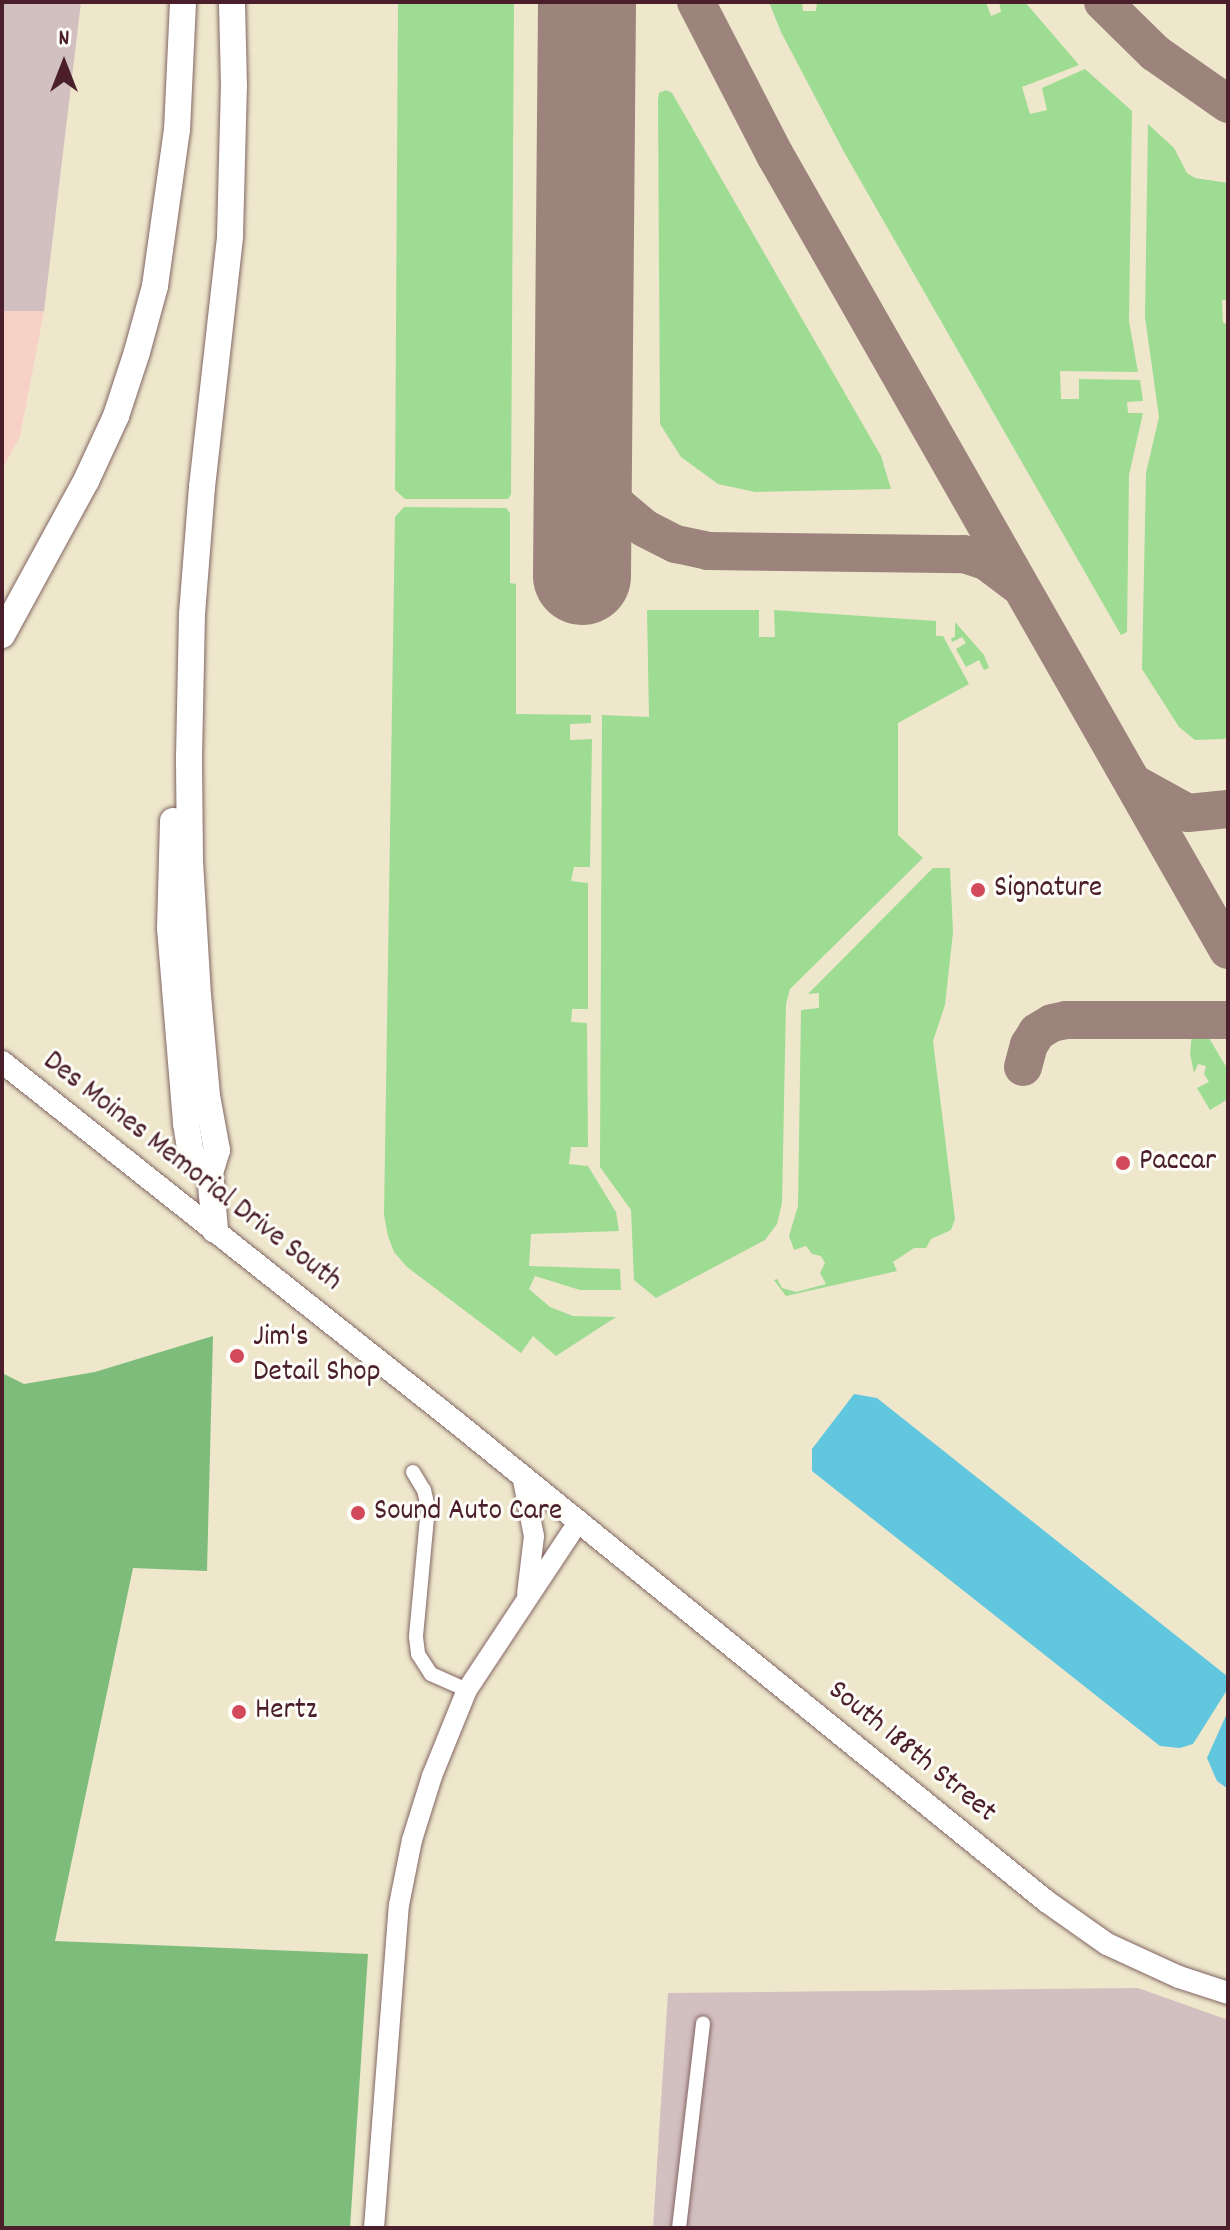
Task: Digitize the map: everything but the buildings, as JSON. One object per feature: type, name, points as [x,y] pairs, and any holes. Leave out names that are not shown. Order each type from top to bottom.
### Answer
[{"type":"highway","points":[[2,635],[86,481],[116,416],[137,352],[155,286],[177,130],[183,2]]},
{"type":"highway","points":[[210,1173],[191,1154],[170,928],[182,532],[206,337],[217,198],[215,2]]},
{"type":"highway","points":[[215,1230],[210,1173],[217,1150],[207,1096],[195,954],[189,757],[192,614],[202,487],[230,236],[234,86],[232,2]]},
{"type":"main road","name":"Des Moines Memorial Drive South","points":[[2,1062],[579,1521]]},
{"type":"main road","points":[[522,1475],[534,1536],[525,1602]]},
{"type":"main road","points":[[374,2228],[399,1905],[424,1802],[467,1690],[579,1521]]},
{"type":"main road","name":"South 188th Street","points":[[579,1521],[1046,1901],[1107,1944],[1179,1977],[1228,1993]]},
{"type":"street","points":[[413,1472],[424,1490],[428,1507],[416,1637],[418,1654],[431,1674],[467,1690]]},
{"type":"street","points":[[679,2228],[703,2023]]},
{"type":"shaded area","points":[[2,2],[81,2],[44,311],[2,311]]},
{"type":"shaded area","points":[[2,311],[44,311],[20,436],[2,470]]},
{"type":"shaded area","points":[[1138,1988],[1228,2020],[1228,2228],[653,2228],[668,1993]]},
{"type":"green space","points":[[398,2],[514,2],[511,494],[508,499],[405,499],[395,490]]},
{"type":"green space","points":[[769,2],[802,2],[803,11],[816,11],[817,2],[986,2],[991,16],[1001,12],[999,2],[1025,2],[1079,65],[1022,87],[1030,114],[1047,110],[1042,88],[1085,69],[1132,111],[1129,321],[1138,372],[1060,371],[1061,399],[1079,399],[1079,379],[1140,380],[1143,401],[1127,402],[1128,413],[1143,413],[1129,475],[1127,632],[1121,635],[844,152],[781,32]]},
{"type":"green space","points":[[666,90],[672,93],[881,456],[891,489],[755,492],[718,484],[681,457],[660,424],[658,100],[659,93]]},
{"type":"green space","points":[[1148,124],[1174,148],[1187,173],[1195,178],[1228,183],[1228,300],[1222,300],[1223,323],[1228,324],[1228,736],[1224,739],[1195,740],[1179,727],[1142,669],[1146,473],[1159,417],[1145,317]]},
{"type":"green space","points":[[404,507],[506,508],[510,513],[510,583],[516,584],[516,714],[591,715],[591,723],[570,724],[570,740],[592,739],[590,867],[574,867],[571,881],[588,883],[588,1009],[572,1009],[571,1022],[587,1023],[588,1147],[571,1147],[569,1164],[588,1166],[616,1212],[619,1231],[531,1234],[529,1266],[620,1269],[621,1290],[580,1290],[535,1276],[529,1289],[550,1307],[573,1316],[616,1317],[556,1356],[533,1336],[521,1353],[407,1267],[394,1252],[384,1215],[395,517]]},
{"type":"green space","points":[[647,610],[759,610],[759,637],[775,637],[774,610],[936,621],[936,636],[943,636],[969,684],[898,723],[898,835],[923,858],[790,989],[786,1004],[782,1203],[777,1224],[765,1240],[656,1298],[634,1280],[631,1210],[600,1167],[602,715],[649,717]]},
{"type":"green space","points":[[955,622],[984,655],[989,668],[984,670],[979,660],[966,667],[956,649],[966,643],[962,637],[952,642],[951,638],[955,637]]},
{"type":"green space","points":[[933,868],[950,868],[953,932],[945,1005],[933,1041],[955,1219],[951,1230],[931,1239],[926,1248],[914,1248],[893,1262],[897,1271],[786,1296],[774,1280],[777,1279],[782,1288],[796,1292],[826,1284],[820,1273],[825,1263],[821,1256],[812,1254],[806,1246],[794,1250],[789,1236],[798,1206],[801,1010],[819,1008],[819,993],[808,994]]},
{"type":"green space","points":[[1192,1033],[1206,1033],[1228,1070],[1228,1099],[1210,1110],[1197,1088],[1209,1082],[1204,1074],[1206,1066],[1198,1064],[1194,1073],[1190,1054]]},
{"type":"green space","points":[[213,1336],[207,1571],[133,1568],[55,1941],[368,1954],[350,2228],[2,2228],[2,1373],[24,1384],[95,1372]]},
{"type":"water","points":[[854,1394],[877,1398],[1227,1676],[1227,1690],[1193,1744],[1180,1748],[1160,1746],[812,1471],[812,1449]]},
{"type":"water","points":[[1228,1711],[1228,1789],[1217,1781],[1207,1758]]},
{"type":"taxiway","points":[[696,2],[775,155],[1228,950]]},
{"type":"taxiway","points":[[1103,2],[1155,53],[1228,104]]},
{"type":"taxiway","points":[[585,423],[599,477],[617,505],[644,528],[676,544],[708,551],[964,554],[986,561],[1017,584]]},
{"type":"taxiway","points":[[1135,784],[1188,813],[1228,809]]},
{"type":"taxiway","points":[[1023,1067],[1029,1045],[1037,1032],[1052,1023],[1066,1020],[1228,1020]]},
{"type":"runway","points":[[582,576],[587,2]]},
{"type":"place","name":"Signature","points":[[978,890]]},
{"type":"place","name":"Paccar","points":[[1123,1163]]},
{"type":"place","name":"Jim's Detail Shop","points":[[237,1356]]},
{"type":"place","name":"Sound Auto Care","points":[[358,1513]]},
{"type":"place","name":"Hertz","points":[[239,1712]]}]
